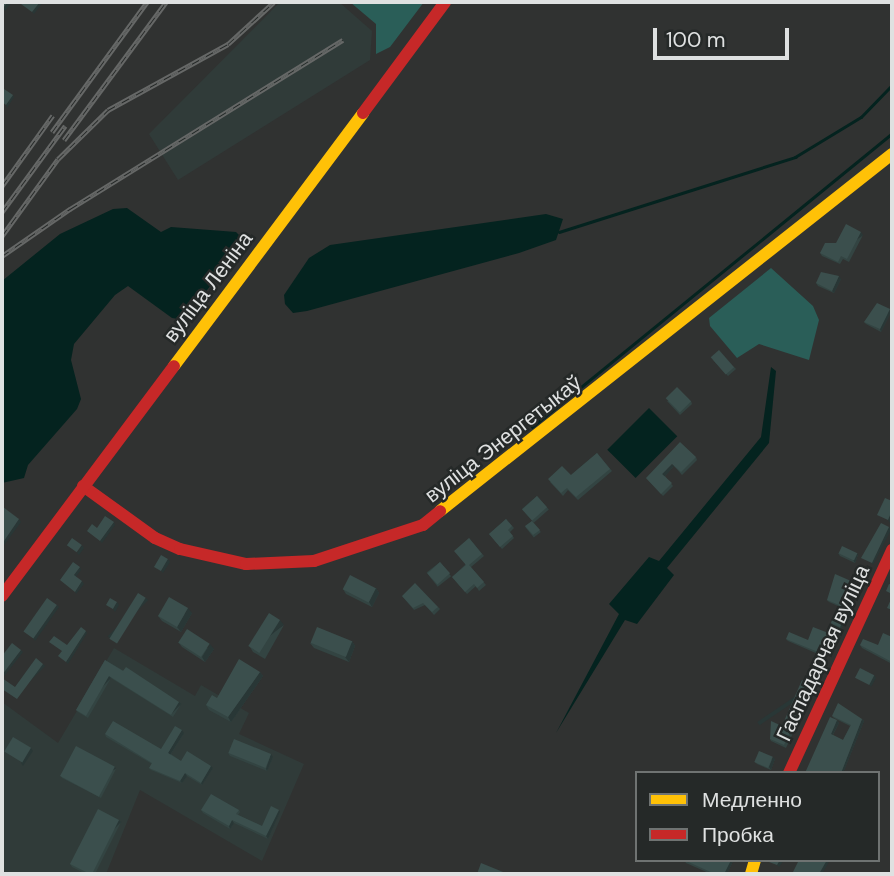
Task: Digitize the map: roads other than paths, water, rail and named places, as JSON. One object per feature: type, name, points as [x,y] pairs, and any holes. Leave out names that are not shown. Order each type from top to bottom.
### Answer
[{"type":"street","name":"вуліца Леніна","points":[[2,596],[445,2]]},
{"type":"street","name":"вуліца Энергетыкаў","points":[[83,486],[155,538],[246,564],[314,561],[423,525],[892,154]]},
{"type":"street","name":"Гаспадарчая вуліца","points":[[790,771],[892,550]]},
{"type":"waterway","points":[[559,232],[795,157],[861,117],[892,85]]},
{"type":"waterway","points":[[532,427],[892,133]]},
{"type":"railway","points":[[52,132],[147,2]]},
{"type":"railway","points":[[64,140],[166,2]]},
{"type":"railway","points":[[2,236],[58,159],[108,110],[228,44],[274,2]]},
{"type":"railway","points":[[2,256],[70,209],[343,40]]},
{"type":"railway","points":[[2,186],[53,115]]},
{"type":"railway","points":[[2,212],[65,126]]}]
